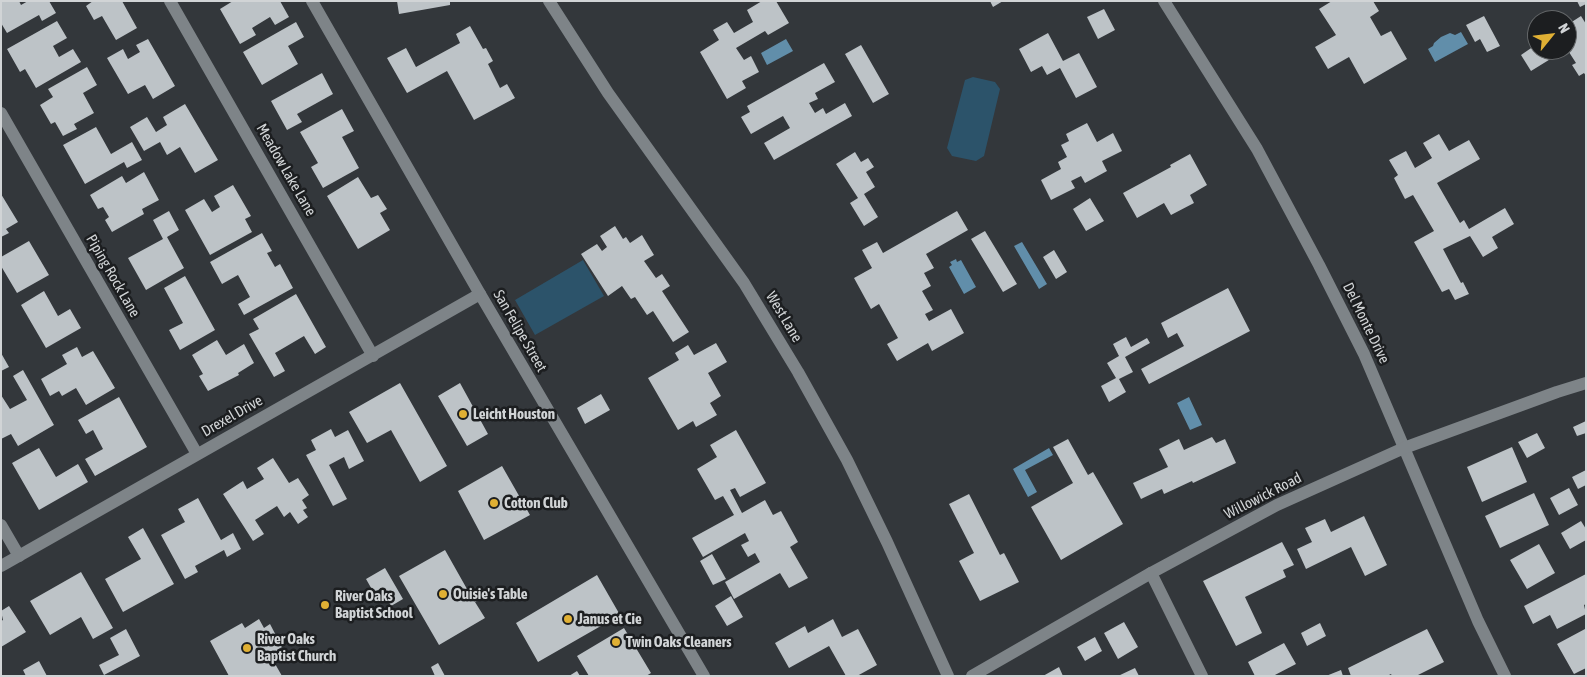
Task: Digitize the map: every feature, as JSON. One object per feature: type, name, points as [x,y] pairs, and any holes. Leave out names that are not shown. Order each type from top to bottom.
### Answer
[{"type":"street","name":"Meadow Lake Lane","points":[[170,1],[373,356]]},
{"type":"street","name":"San Felipe Street","points":[[312,1],[480,294],[704,676]]},
{"type":"street","name":"West Lane","points":[[549,1],[608,93],[744,283],[798,372],[847,460],[887,542],[948,676]]},
{"type":"street","name":"Del Monte Drive","points":[[1164,1],[1257,149],[1364,354],[1478,621],[1505,676]]},
{"type":"street","name":"Piping Rock Lane","points":[[1,113],[197,454]]},
{"type":"street","name":"Drexel Drive","points":[[1,566],[480,294]]},
{"type":"street","name":"Willowick Road","points":[[972,676],[1151,573],[1277,504],[1404,448],[1586,383]]},
{"type":"street","points":[[1,526],[19,556]]},
{"type":"street","points":[[1151,573],[1202,676]]},
{"type":"shaded area","points":[[1461,32],[1468,44],[1435,62],[1428,49],[1441,37],[1450,33],[1455,35]]},
{"type":"shaded area","points":[[786,39],[793,51],[767,65],[761,53]]},
{"type":"shaded area","points":[[973,77],[995,82],[1000,89],[984,156],[976,161],[952,156],[947,148],[965,80]]},
{"type":"shaded area","points":[[1022,242],[1047,284],[1039,289],[1014,246]]},
{"type":"shaded area","points":[[956,259],[957,262],[961,260],[976,287],[964,294],[949,267],[952,265],[950,262]]},
{"type":"shaded area","points":[[583,260],[604,296],[535,335],[515,300]]},
{"type":"shaded area","points":[[1189,397],[1202,425],[1190,430],[1177,403]]},
{"type":"shaded area","points":[[1049,448],[1053,455],[1025,470],[1037,492],[1028,497],[1013,469]]},
{"type":"building","points":[[1,1],[19,1],[21,5],[28,1],[49,1],[56,13],[42,21],[39,15],[7,33],[1,23]]},
{"type":"building","points":[[93,1],[122,1],[137,28],[116,40],[102,16],[94,20],[86,6]]},
{"type":"building","points":[[233,1],[280,1],[289,17],[275,25],[270,17],[252,28],[256,35],[240,44],[220,9]]},
{"type":"building","points":[[397,1],[450,1],[450,5],[399,14]]},
{"type":"building","points":[[762,1],[776,1],[789,23],[768,35],[765,31],[736,48],[744,60],[751,56],[759,72],[742,81],[746,88],[727,99],[700,52],[719,40],[713,30],[727,22],[734,33],[753,22],[747,10]]},
{"type":"building","points":[[990,1],[1003,1],[993,7]]},
{"type":"building","points":[[1332,1],[1373,1],[1379,11],[1370,17],[1381,36],[1391,31],[1407,59],[1364,84],[1349,57],[1328,69],[1315,47],[1336,35],[1319,9]]},
{"type":"building","points":[[1577,1],[1586,1],[1586,4],[1580,7]]},
{"type":"building","points":[[1104,9],[1115,30],[1098,39],[1087,17]]},
{"type":"building","points":[[1484,16],[1500,46],[1487,52],[1480,39],[1475,42],[1466,25]]},
{"type":"building","points":[[1581,16],[1586,24],[1586,76],[1584,73],[1579,76],[1572,65],[1576,63],[1574,60],[1577,60],[1577,19]]},
{"type":"building","points":[[57,21],[67,38],[53,46],[59,57],[73,49],[81,62],[36,88],[25,69],[20,72],[7,49]]},
{"type":"building","points":[[296,22],[304,37],[288,46],[298,64],[262,85],[243,52]]},
{"type":"building","points":[[470,26],[483,49],[486,48],[493,61],[488,64],[500,88],[507,84],[515,98],[474,120],[447,71],[407,93],[387,58],[406,48],[416,67],[460,43],[456,34]]},
{"type":"building","points":[[1048,33],[1063,61],[1079,53],[1097,87],[1076,98],[1060,68],[1047,75],[1042,66],[1031,72],[1019,49]]},
{"type":"building","points":[[148,39],[175,86],[153,99],[145,85],[128,94],[107,58],[123,49],[128,59],[140,52],[136,45]]},
{"type":"building","points":[[861,45],[889,94],[873,103],[845,54]]},
{"type":"building","points":[[1527,51],[1527,60],[1549,60],[1531,71],[1521,55]]},
{"type":"building","points":[[824,63],[835,82],[815,93],[818,99],[809,103],[815,113],[823,108],[826,114],[845,103],[852,116],[774,160],[764,143],[790,128],[783,116],[751,134],[741,117],[750,112],[747,106]]},
{"type":"building","points":[[87,67],[97,85],[83,93],[94,113],[74,124],[77,129],[63,136],[55,122],[51,124],[40,105],[53,97],[48,89]]},
{"type":"building","points":[[322,73],[333,94],[297,114],[302,122],[287,130],[271,101]]},
{"type":"building","points":[[185,104],[218,160],[195,173],[180,147],[167,155],[160,142],[144,151],[130,127],[147,117],[156,132],[167,125],[163,117]]},
{"type":"building","points":[[342,109],[354,131],[342,137],[359,168],[323,188],[311,167],[318,163],[300,132]]},
{"type":"building","points":[[1087,123],[1097,142],[1113,133],[1122,151],[1102,161],[1107,171],[1085,183],[1081,176],[1071,181],[1075,188],[1051,200],[1041,180],[1061,169],[1058,162],[1067,157],[1061,145],[1069,141],[1066,134]]},
{"type":"building","points":[[96,127],[111,154],[132,142],[142,160],[127,168],[124,162],[85,184],[63,145]]},
{"type":"building","points":[[1439,134],[1449,151],[1469,140],[1480,159],[1437,183],[1460,223],[1464,220],[1469,229],[1505,208],[1514,224],[1492,237],[1498,248],[1483,257],[1470,236],[1443,249],[1469,294],[1455,300],[1449,289],[1442,292],[1414,242],[1434,231],[1413,195],[1405,199],[1394,178],[1398,175],[1389,160],[1406,151],[1415,168],[1432,158],[1423,143]]},
{"type":"building","points":[[855,152],[861,162],[868,158],[874,167],[866,172],[875,187],[864,194],[878,217],[864,226],[850,203],[858,198],[836,164]]},
{"type":"building","points":[[1190,154],[1207,185],[1190,195],[1194,203],[1171,215],[1164,203],[1137,218],[1123,193],[1171,167],[1170,165]]},
{"type":"building","points":[[144,172],[159,200],[142,209],[144,214],[112,232],[105,220],[109,217],[103,207],[98,209],[90,195],[122,176],[126,183]]},
{"type":"building","points":[[358,177],[371,198],[378,195],[387,209],[380,213],[390,230],[358,249],[327,196]]},
{"type":"building","points":[[233,185],[251,216],[245,219],[252,232],[210,255],[185,210],[204,199],[212,212],[220,207],[214,196]]},
{"type":"building","points":[[1,194],[18,222],[6,229],[9,233],[1,237]]},
{"type":"building","points":[[1090,198],[1104,221],[1086,231],[1073,209]]},
{"type":"building","points":[[169,211],[179,230],[167,237],[184,268],[146,290],[128,258],[163,239],[153,220]]},
{"type":"building","points":[[957,211],[968,230],[926,254],[934,268],[924,273],[931,286],[922,291],[933,310],[925,314],[929,321],[951,309],[964,333],[932,351],[928,343],[897,361],[887,344],[898,338],[879,304],[871,309],[854,278],[872,268],[862,250],[877,242],[883,253]]},
{"type":"building","points":[[615,226],[623,239],[626,237],[630,243],[642,235],[654,255],[644,261],[656,278],[662,274],[670,286],[662,291],[689,332],[673,342],[653,311],[647,315],[635,297],[631,299],[622,286],[608,296],[581,254],[597,244],[602,251],[607,247],[600,236]]},
{"type":"building","points":[[985,231],[1017,284],[1003,292],[971,239]]},
{"type":"building","points":[[262,233],[272,251],[267,253],[275,267],[280,264],[293,288],[244,315],[238,304],[250,297],[238,275],[222,284],[210,262]]},
{"type":"building","points":[[29,241],[49,275],[17,293],[1,266],[1,257]]},
{"type":"building","points":[[1054,250],[1067,272],[1056,279],[1043,257]]},
{"type":"building","points":[[185,276],[215,330],[180,350],[169,330],[183,323],[164,288]]},
{"type":"building","points":[[1228,288],[1250,331],[1149,384],[1141,369],[1184,346],[1177,333],[1168,338],[1161,323]]},
{"type":"building","points":[[44,291],[58,316],[70,309],[81,328],[46,348],[21,305]]},
{"type":"building","points":[[296,294],[326,347],[315,354],[304,336],[275,353],[285,371],[274,377],[249,334],[259,329],[253,319]]},
{"type":"building","points":[[1126,337],[1131,347],[1147,338],[1150,343],[1125,357],[1133,372],[1119,379],[1126,392],[1109,402],[1101,386],[1116,378],[1107,363],[1119,356],[1113,344]]},
{"type":"building","points":[[217,340],[226,355],[244,344],[254,363],[238,373],[239,375],[208,391],[199,376],[203,374],[192,355]]},
{"type":"building","points":[[716,343],[727,362],[708,373],[721,396],[710,403],[717,415],[696,427],[693,421],[678,430],[648,378],[679,360],[675,353],[688,345],[694,355]]},
{"type":"building","points":[[77,347],[82,357],[93,351],[115,388],[86,405],[76,388],[62,396],[59,391],[50,396],[41,379],[67,364],[62,355]]},
{"type":"building","points":[[1,353],[9,367],[1,371]]},
{"type":"building","points":[[23,370],[54,425],[18,446],[11,434],[1,439],[1,395],[10,409],[27,400],[13,376]]},
{"type":"building","points":[[400,383],[447,466],[420,482],[391,430],[367,443],[349,412]]},
{"type":"building","points":[[460,383],[488,434],[467,446],[438,396]]},
{"type":"building","points":[[601,394],[610,410],[585,424],[577,408]]},
{"type":"building","points":[[119,397],[147,447],[95,476],[85,459],[103,449],[93,430],[86,434],[78,420]]},
{"type":"building","points":[[1586,421],[1586,433],[1577,436],[1573,427]]},
{"type":"building","points":[[331,429],[335,437],[348,430],[364,461],[349,469],[344,457],[329,465],[347,499],[333,506],[306,455],[316,450],[311,440]]},
{"type":"building","points":[[736,430],[766,483],[740,497],[735,488],[730,490],[742,513],[765,500],[773,515],[781,511],[798,542],[790,547],[808,578],[789,588],[780,573],[734,599],[725,582],[760,562],[755,553],[748,557],[741,545],[749,541],[745,533],[703,557],[692,538],[734,515],[723,496],[715,500],[697,469],[717,457],[710,445]]},
{"type":"building","points":[[1537,433],[1545,448],[1527,458],[1518,442]]},
{"type":"building","points":[[1212,437],[1216,443],[1225,439],[1236,463],[1164,494],[1162,489],[1141,499],[1133,483],[1168,467],[1159,449],[1179,439],[1184,450]]},
{"type":"building","points":[[1068,439],[1088,475],[1093,472],[1123,524],[1061,560],[1031,507],[1073,483],[1053,447]]},
{"type":"building","points":[[1512,447],[1527,482],[1482,502],[1467,467]]},
{"type":"building","points":[[39,448],[56,477],[78,464],[88,482],[39,510],[12,463]]},
{"type":"building","points":[[273,458],[289,483],[298,478],[309,495],[302,500],[307,508],[303,510],[308,517],[298,524],[290,512],[284,517],[277,506],[255,520],[264,534],[253,541],[223,494],[243,481],[247,489],[264,479],[257,468]]},
{"type":"building","name":"Cotton Club","points":[[502,466],[530,515],[484,540],[458,491]]},
{"type":"building","points":[[1586,470],[1586,485],[1578,489],[1572,477]]},
{"type":"building","points":[[1569,488],[1578,505],[1559,515],[1550,498]]},
{"type":"building","points":[[1534,493],[1549,525],[1500,548],[1485,516]]},
{"type":"building","points":[[969,494],[1000,555],[1004,553],[1019,582],[980,601],[959,561],[974,553],[949,504]]},
{"type":"building","points":[[198,498],[221,540],[233,533],[241,549],[227,557],[224,550],[195,566],[198,572],[185,579],[161,535],[185,522],[178,509]]},
{"type":"building","points":[[1364,516],[1387,565],[1365,576],[1351,547],[1306,569],[1297,549],[1312,542],[1305,528],[1325,519],[1331,532]]},
{"type":"building","points":[[1581,521],[1586,529],[1586,540],[1570,549],[1561,533]]},
{"type":"building","points":[[143,528],[174,584],[123,612],[105,579],[141,559],[128,537]]},
{"type":"building","points":[[1282,542],[1294,565],[1283,570],[1286,577],[1245,597],[1262,633],[1236,646],[1203,581]]},
{"type":"building","points":[[1539,544],[1555,573],[1527,589],[1510,560]]},
{"type":"building","name":"Ouisie's Table","points":[[445,550],[467,589],[472,586],[480,599],[475,602],[485,618],[439,645],[399,576]]},
{"type":"building","points":[[712,554],[726,579],[713,585],[700,561]]},
{"type":"building","points":[[385,568],[403,599],[391,606],[381,588],[374,593],[366,579]]},
{"type":"building","points":[[81,572],[113,628],[93,639],[81,617],[50,635],[30,601]]},
{"type":"building","points":[[1586,574],[1586,604],[1584,605],[1586,614],[1557,629],[1550,615],[1533,624],[1524,606]]},
{"type":"building","name":"Janus et Cie","points":[[597,575],[620,615],[538,662],[516,623]]},
{"type":"building","points":[[731,596],[743,617],[727,626],[715,606]]},
{"type":"building","points":[[9,606],[26,632],[1,647],[1,621],[3,620],[1,611]]},
{"type":"building","name":"River Oaks Baptist Church","points":[[259,619],[264,628],[270,624],[282,647],[277,650],[281,657],[274,662],[282,676],[229,676],[210,641],[242,623],[245,628]]},
{"type":"building","points":[[833,619],[842,637],[858,629],[877,665],[857,676],[846,676],[829,646],[789,668],[775,643],[805,626],[808,633]]},
{"type":"building","points":[[1124,622],[1138,647],[1118,659],[1104,633]]},
{"type":"building","points":[[1320,623],[1326,636],[1307,646],[1301,633]]},
{"type":"building","name":"Twin Oaks Cleaners","points":[[624,628],[651,673],[646,676],[589,676],[577,656]]},
{"type":"building","points":[[126,629],[140,656],[104,675],[99,665],[119,655],[110,638]]},
{"type":"building","points":[[1427,629],[1444,662],[1416,676],[1392,676],[1391,674],[1387,676],[1351,676],[1348,668]]},
{"type":"building","points":[[1585,629],[1586,668],[1574,674],[1557,644]]},
{"type":"building","points":[[1095,637],[1102,651],[1085,661],[1077,647]]},
{"type":"building","points":[[1284,643],[1296,664],[1273,676],[1255,676],[1248,662]]},
{"type":"building","points":[[39,661],[47,676],[26,676],[23,670]]},
{"type":"building","points":[[438,663],[445,676],[435,676],[431,667]]},
{"type":"building","points":[[1059,667],[1063,676],[1043,676]]},
{"type":"building","points":[[1135,668],[1139,676],[1118,676]]},
{"type":"building","points":[[1341,670],[1343,676],[1326,676]]},
{"type":"building","points":[[577,671],[580,676],[569,676]]},
{"type":"place","name":"Leicht Houston","points":[[463,414]]},
{"type":"place","name":"Cotton Club","points":[[494,503]]},
{"type":"place","name":"Ouisie's Table","points":[[443,594]]},
{"type":"place","name":"River Oaks Baptist School","points":[[325,605]]},
{"type":"place","name":"Janus et Cie","points":[[568,619]]},
{"type":"place","name":"Twin Oaks Cleaners","points":[[616,642]]},
{"type":"place","name":"River Oaks Baptist Church","points":[[247,648]]}]
